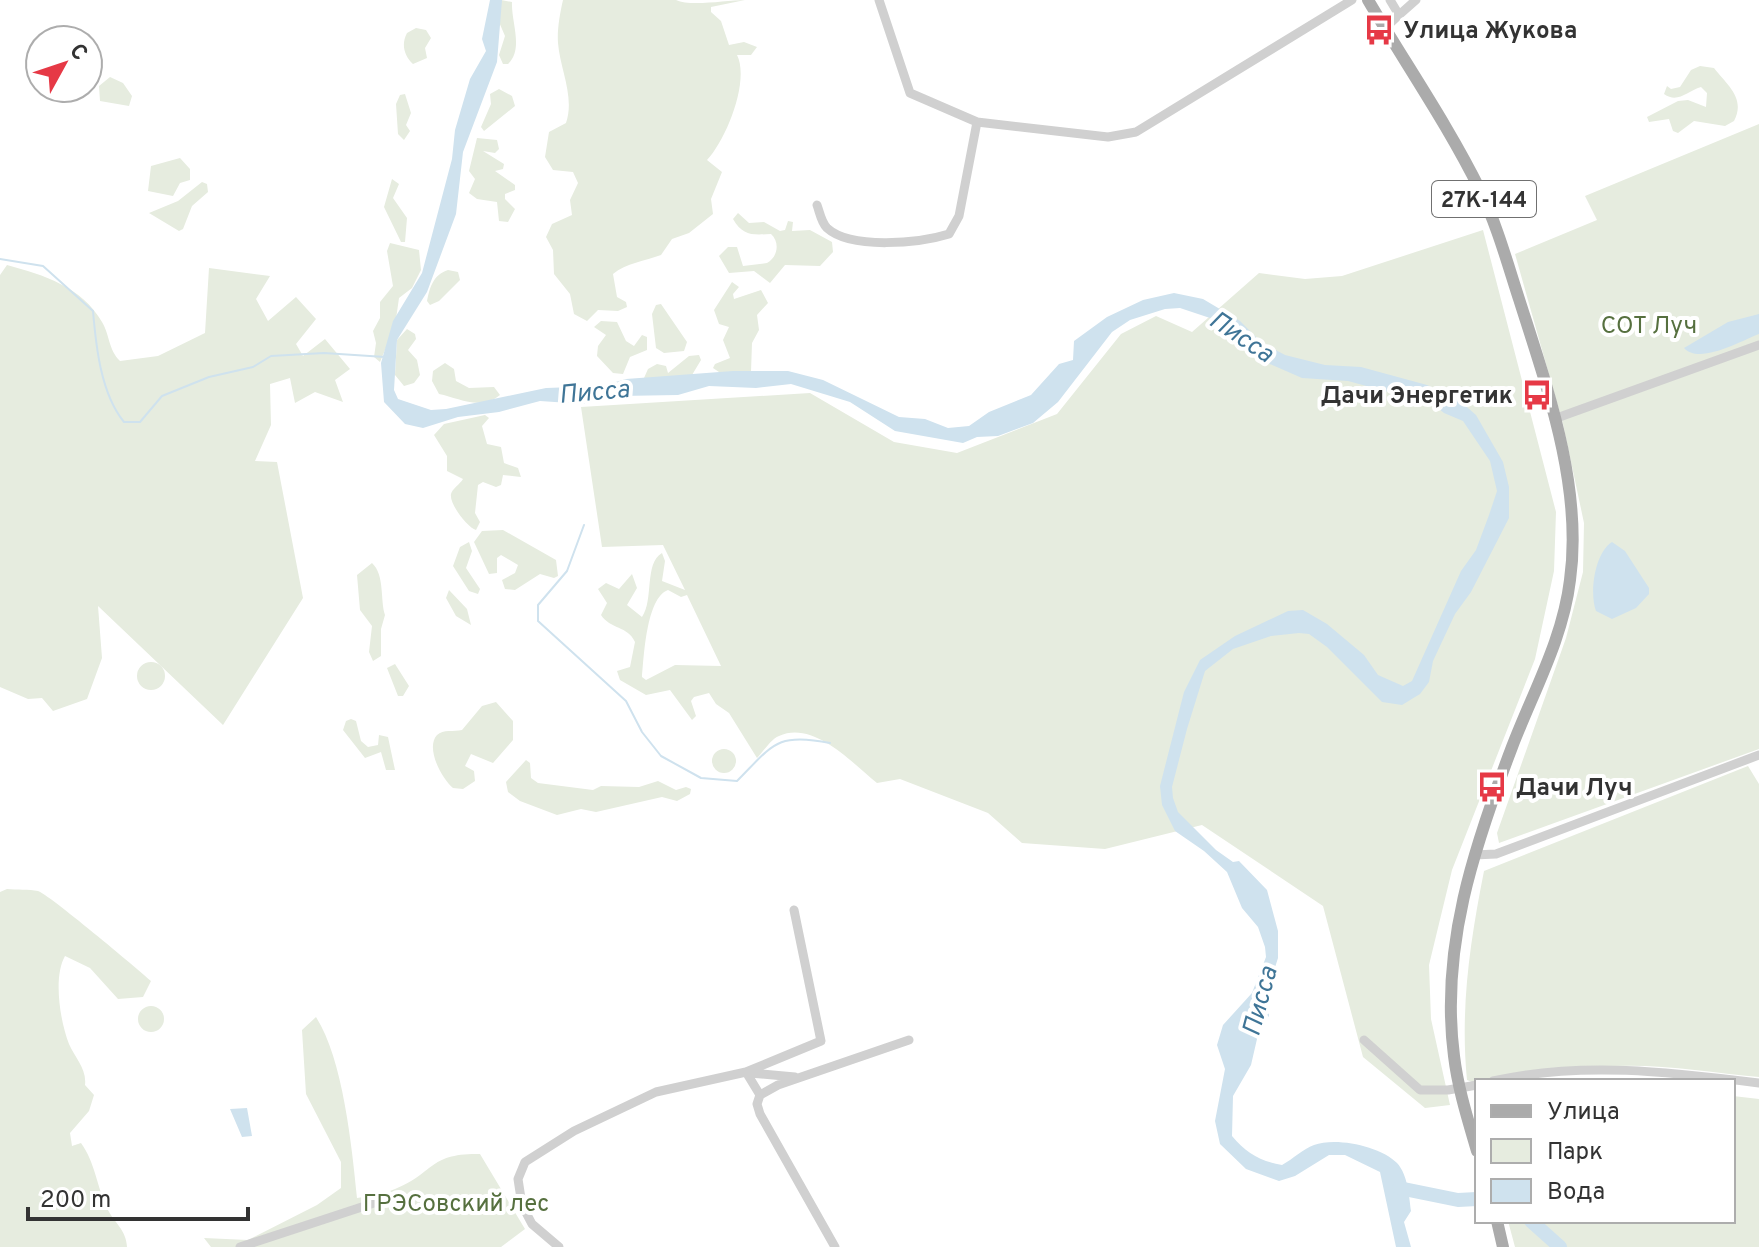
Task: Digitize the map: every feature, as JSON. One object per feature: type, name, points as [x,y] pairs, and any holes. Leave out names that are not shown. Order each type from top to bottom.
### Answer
[{"type":"main road","name":"27К-144","points":[[1368,0],[1488,208],[1554,419],[1571,508],[1572,552],[1567,601],[1474,855],[1455,937],[1450,1001],[1460,1089],[1475,1144]]},
{"type":"main road","points":[[1497,1223],[1503,1247]]},
{"type":"street","points":[[879,0],[910,93],[977,122],[1108,137],[1136,132],[1333,5],[1352,0]]},
{"type":"street","points":[[1390,0],[1399,15]]},
{"type":"street","points":[[1385,28],[1416,0]]},
{"type":"street","points":[[817,205],[822,221],[829,230],[844,236],[887,242],[926,241],[949,234],[959,216],[977,122]]},
{"type":"street","points":[[1554,419],[1759,345]]},
{"type":"street","points":[[1474,855],[1496,854],[1759,755]]},
{"type":"street","points":[[559,1247],[526,1214],[518,1179],[520,1169],[532,1157],[666,1088],[746,1072],[821,1041],[794,910]]},
{"type":"street","points":[[835,1247],[760,1114],[757,1104],[760,1095],[799,1078],[909,1040]]},
{"type":"street","points":[[1364,1040],[1420,1090],[1475,1085]]},
{"type":"street","points":[[1502,1079],[1520,1075],[1619,1069],[1719,1079]]},
{"type":"street","points":[[746,1072],[799,1078]]},
{"type":"street","points":[[746,1072],[760,1095]]},
{"type":"street","points":[[1735,1081],[1759,1083]]},
{"type":"street","points":[[240,1247],[377,1202]]},
{"type":"green space","points":[[501,0],[512,2],[516,35],[515,51],[508,64],[503,64],[499,55],[505,36],[499,22]]},
{"type":"green space","points":[[563,0],[676,0],[699,3],[745,0],[711,7],[711,12],[721,21],[729,45],[744,42],[757,47],[751,55],[737,55],[740,80],[734,110],[722,139],[707,160],[722,172],[711,199],[713,214],[689,233],[672,239],[661,255],[613,274],[617,297],[626,302],[627,307],[618,311],[598,310],[587,321],[574,314],[570,294],[554,274],[553,250],[546,237],[552,224],[572,215],[570,200],[578,183],[573,172],[553,170],[545,157],[549,132],[566,123],[568,113],[568,93],[558,43]]},
{"type":"green space","points":[[416,28],[426,30],[431,38],[425,48],[427,58],[413,64],[406,54],[404,41],[407,33]]},
{"type":"green space","points":[[1700,66],[1714,68],[1733,92],[1738,105],[1734,121],[1725,126],[1694,121],[1678,133],[1673,131],[1669,119],[1649,122],[1647,117],[1678,101],[1688,100],[1706,107],[1707,93],[1701,87],[1674,98],[1664,94],[1667,86],[1671,89],[1680,87],[1691,70]]},
{"type":"green space","points":[[110,77],[123,83],[132,96],[129,106],[104,102],[104,82]]},
{"type":"green space","points":[[499,89],[512,96],[515,106],[484,131],[481,127],[491,104],[490,94]]},
{"type":"green space","points":[[405,94],[411,113],[406,125],[410,131],[404,140],[398,134],[396,104],[400,95]]},
{"type":"green space","name":"СОТ Луч","points":[[1759,124],[1759,749],[1499,843],[1497,833],[1566,638],[1583,572],[1584,523],[1563,424],[1515,254],[1597,220],[1585,196]]},
{"type":"green space","points":[[477,138],[497,140],[499,149],[495,153],[483,151],[504,164],[503,169],[495,171],[515,185],[515,190],[505,194],[505,199],[515,209],[508,222],[499,221],[497,202],[477,199],[469,193],[475,179],[469,171]]},
{"type":"green space","points":[[180,158],[190,169],[190,180],[180,183],[173,196],[148,191],[151,166]]},
{"type":"green space","points":[[392,179],[399,184],[393,198],[407,218],[405,242],[401,242],[384,207]]},
{"type":"green space","points":[[202,182],[207,184],[208,192],[192,206],[183,229],[179,231],[149,213],[178,201]]},
{"type":"green space","points":[[738,213],[749,223],[764,222],[780,231],[785,230],[788,221],[793,222],[792,231],[810,230],[832,242],[833,252],[820,266],[785,265],[770,283],[754,271],[729,273],[719,256],[728,247],[737,247],[743,266],[767,263],[774,257],[776,249],[776,241],[771,234],[753,234],[740,229],[733,219]]},
{"type":"green space","points":[[1483,230],[1556,512],[1554,571],[1535,659],[1452,870],[1429,965],[1431,1019],[1450,1105],[1425,1108],[1363,1057],[1323,906],[1202,825],[1105,849],[1022,843],[988,813],[900,779],[877,783],[832,746],[806,734],[779,736],[757,758],[729,713],[716,704],[709,693],[694,697],[691,701],[696,716],[692,720],[670,690],[646,695],[620,680],[617,671],[630,667],[635,642],[628,633],[601,615],[607,603],[598,589],[606,583],[619,589],[632,574],[637,588],[627,605],[642,617],[648,601],[653,565],[662,553],[665,561],[662,581],[685,590],[663,545],[602,547],[581,407],[810,393],[894,442],[957,453],[1057,414],[1121,334],[1156,316],[1192,332],[1259,273],[1305,279],[1342,276]],"holes":[[[668,590],[681,597],[687,595],[721,666],[675,665],[646,680],[642,677],[645,643],[655,604]]]},
{"type":"green space","points":[[390,243],[419,250],[421,270],[412,288],[399,298],[395,326],[380,362],[374,357],[376,343],[373,331],[380,318],[380,302],[393,286],[387,251]]},
{"type":"green space","points":[[7,265],[48,278],[84,300],[102,322],[113,352],[120,361],[158,356],[205,333],[209,268],[270,276],[256,299],[268,321],[296,297],[316,319],[296,344],[303,356],[325,339],[350,369],[335,380],[343,402],[315,392],[295,403],[290,378],[270,384],[271,425],[255,461],[277,462],[303,598],[223,725],[98,606],[102,658],[87,699],[53,711],[42,698],[28,699],[0,687],[0,275]]},
{"type":"green space","points":[[448,270],[458,272],[460,280],[439,301],[430,305],[427,301],[433,282]]},
{"type":"green space","points":[[732,282],[739,287],[733,294],[734,299],[761,290],[768,303],[757,315],[759,330],[752,343],[751,372],[722,374],[713,368],[715,364],[730,358],[723,340],[729,327],[719,324],[714,310]]},
{"type":"green space","points":[[661,304],[687,342],[684,351],[664,353],[656,348],[652,314],[656,305]]},
{"type":"green space","points":[[601,321],[617,322],[626,341],[634,346],[642,335],[647,337],[647,350],[630,357],[623,374],[613,373],[597,356],[598,346],[606,335],[594,327]]},
{"type":"green space","points":[[407,329],[415,334],[416,339],[408,350],[417,360],[420,375],[414,383],[404,386],[395,375],[397,340]]},
{"type":"green space","points":[[699,355],[701,360],[692,375],[646,382],[644,378],[648,369],[657,364],[666,366],[668,373],[689,356]]},
{"type":"green space","points":[[445,363],[454,369],[456,381],[469,388],[494,387],[500,395],[477,403],[439,394],[432,381],[433,371]]},
{"type":"green space","points":[[485,415],[489,418],[482,426],[487,444],[501,447],[504,463],[518,468],[521,477],[503,475],[501,485],[496,487],[483,482],[478,485],[475,513],[480,522],[476,530],[453,504],[452,492],[463,479],[447,471],[447,456],[434,435],[444,424]]},
{"type":"green space","points":[[503,530],[556,560],[558,576],[554,578],[540,574],[515,590],[505,589],[502,580],[515,573],[518,565],[501,555],[497,558],[497,573],[489,574],[474,542],[482,531]]},
{"type":"green space","points":[[469,542],[472,551],[466,568],[480,589],[478,594],[469,591],[453,566],[460,547]]},
{"type":"green space","points":[[372,563],[381,581],[385,615],[381,629],[381,656],[373,661],[369,652],[372,626],[360,610],[357,575]]},
{"type":"green space","points":[[449,590],[467,609],[471,625],[456,616],[446,598]]},
{"type":"green space","points":[[151,662],[161,666],[165,676],[161,686],[151,690],[141,686],[137,676],[141,666]]},
{"type":"green space","points":[[395,664],[409,686],[403,696],[398,696],[387,668]]},
{"type":"green space","points":[[496,702],[513,721],[513,740],[493,763],[471,754],[465,766],[474,771],[475,781],[463,789],[453,788],[436,763],[433,748],[437,735],[462,730],[482,706]]},
{"type":"green space","points":[[346,721],[356,721],[361,741],[368,747],[378,745],[379,735],[388,737],[395,770],[386,770],[381,752],[365,758],[343,730]]},
{"type":"green space","points":[[724,749],[733,752],[736,761],[733,770],[724,773],[715,770],[712,761],[715,752]]},
{"type":"green space","points":[[526,760],[530,763],[531,778],[538,783],[593,790],[601,786],[639,787],[658,781],[676,790],[691,789],[690,794],[677,801],[662,797],[596,812],[581,809],[557,815],[520,801],[508,792],[506,782]]},
{"type":"green space","points":[[1748,766],[1759,784],[1759,1077],[1679,1068],[1619,1066],[1508,1079],[1475,1079],[1475,1083],[1467,1080],[1465,1027],[1468,975],[1484,871]]},
{"type":"green space","points":[[7,889],[34,890],[45,895],[151,981],[143,997],[118,999],[90,968],[65,956],[59,975],[59,999],[66,1034],[82,1069],[85,1085],[94,1095],[89,1111],[70,1133],[72,1146],[81,1143],[86,1150],[107,1208],[122,1231],[127,1247],[0,1247],[0,892]]},
{"type":"green space","points":[[151,1006],[160,1010],[164,1019],[160,1028],[151,1032],[142,1028],[138,1019],[142,1010]]},
{"type":"green space","name":"ГРЭСовский лес","points":[[316,1017],[340,1079],[357,1198],[395,1189],[441,1160],[480,1154],[525,1229],[501,1247],[211,1247],[204,1238],[248,1240],[317,1205],[341,1188],[341,1162],[306,1094],[302,1030]]},
{"type":"green space","points":[[1735,1096],[1759,1099],[1759,1247],[1515,1247],[1509,1223],[1735,1223]]},
{"type":"water","name":"Писса","points":[[490,0],[502,0],[497,62],[463,152],[456,214],[427,292],[397,340],[394,390],[398,399],[431,410],[446,409],[546,388],[602,386],[626,379],[733,371],[788,371],[823,380],[899,417],[925,419],[948,428],[969,426],[989,412],[1031,395],[1059,364],[1073,360],[1074,341],[1107,317],[1143,300],[1174,293],[1203,299],[1240,321],[1261,342],[1285,355],[1325,365],[1361,367],[1427,385],[1460,401],[1476,415],[1503,462],[1509,487],[1509,518],[1471,592],[1455,614],[1433,661],[1429,682],[1420,694],[1402,705],[1382,702],[1327,647],[1309,634],[1271,636],[1233,649],[1205,671],[1172,787],[1178,812],[1216,850],[1233,862],[1239,861],[1267,890],[1278,931],[1278,958],[1269,986],[1269,1016],[1260,1026],[1251,1065],[1233,1096],[1232,1136],[1254,1155],[1282,1165],[1310,1147],[1334,1142],[1369,1148],[1389,1157],[1404,1173],[1411,1211],[1404,1222],[1411,1247],[1396,1247],[1380,1172],[1345,1155],[1329,1155],[1295,1176],[1279,1181],[1246,1169],[1220,1144],[1215,1121],[1225,1069],[1217,1045],[1223,1025],[1252,993],[1266,957],[1265,947],[1258,927],[1242,908],[1227,872],[1175,831],[1162,805],[1160,786],[1184,692],[1200,660],[1235,636],[1288,611],[1303,610],[1327,624],[1364,655],[1378,675],[1403,686],[1412,681],[1461,571],[1476,550],[1497,491],[1490,461],[1463,421],[1444,413],[1433,404],[1348,381],[1302,378],[1254,357],[1234,334],[1210,318],[1180,308],[1165,309],[1130,320],[1112,332],[1058,402],[1033,423],[998,436],[977,437],[963,443],[895,431],[850,402],[791,384],[756,388],[709,386],[678,395],[620,396],[584,404],[540,401],[499,412],[458,417],[423,428],[405,424],[384,402],[381,363],[393,321],[422,273],[452,159],[455,130],[470,79],[486,51],[482,39]]},
{"type":"water","points":[[1759,314],[1759,334],[1710,353],[1691,353],[1684,348],[1728,322]]},
{"type":"water","points":[[1612,542],[1625,551],[1649,588],[1649,594],[1636,608],[1612,619],[1596,611],[1593,594],[1601,554]]},
{"type":"water","points":[[247,1108],[252,1136],[242,1137],[230,1109]]},
{"type":"waterway","points":[[0,259],[43,266],[93,311],[105,384],[124,422],[140,422],[162,396],[209,377],[253,367],[271,356],[324,353],[385,357]]},
{"type":"waterway","points":[[584,525],[567,571],[538,605],[538,621],[626,701],[642,732],[661,756],[701,778],[737,781],[777,744],[798,739],[830,743]]},
{"type":"waterway","points":[[1399,1188],[1458,1200],[1475,1199]]},
{"type":"waterway","points":[[1533,1223],[1560,1247]]},
{"type":"place","name":"Улица Жукова","points":[[1379,30]]},
{"type":"place","name":"Дачи Энергетик","points":[[1537,395]]},
{"type":"place","name":"Дачи Луч","points":[[1492,787]]}]
